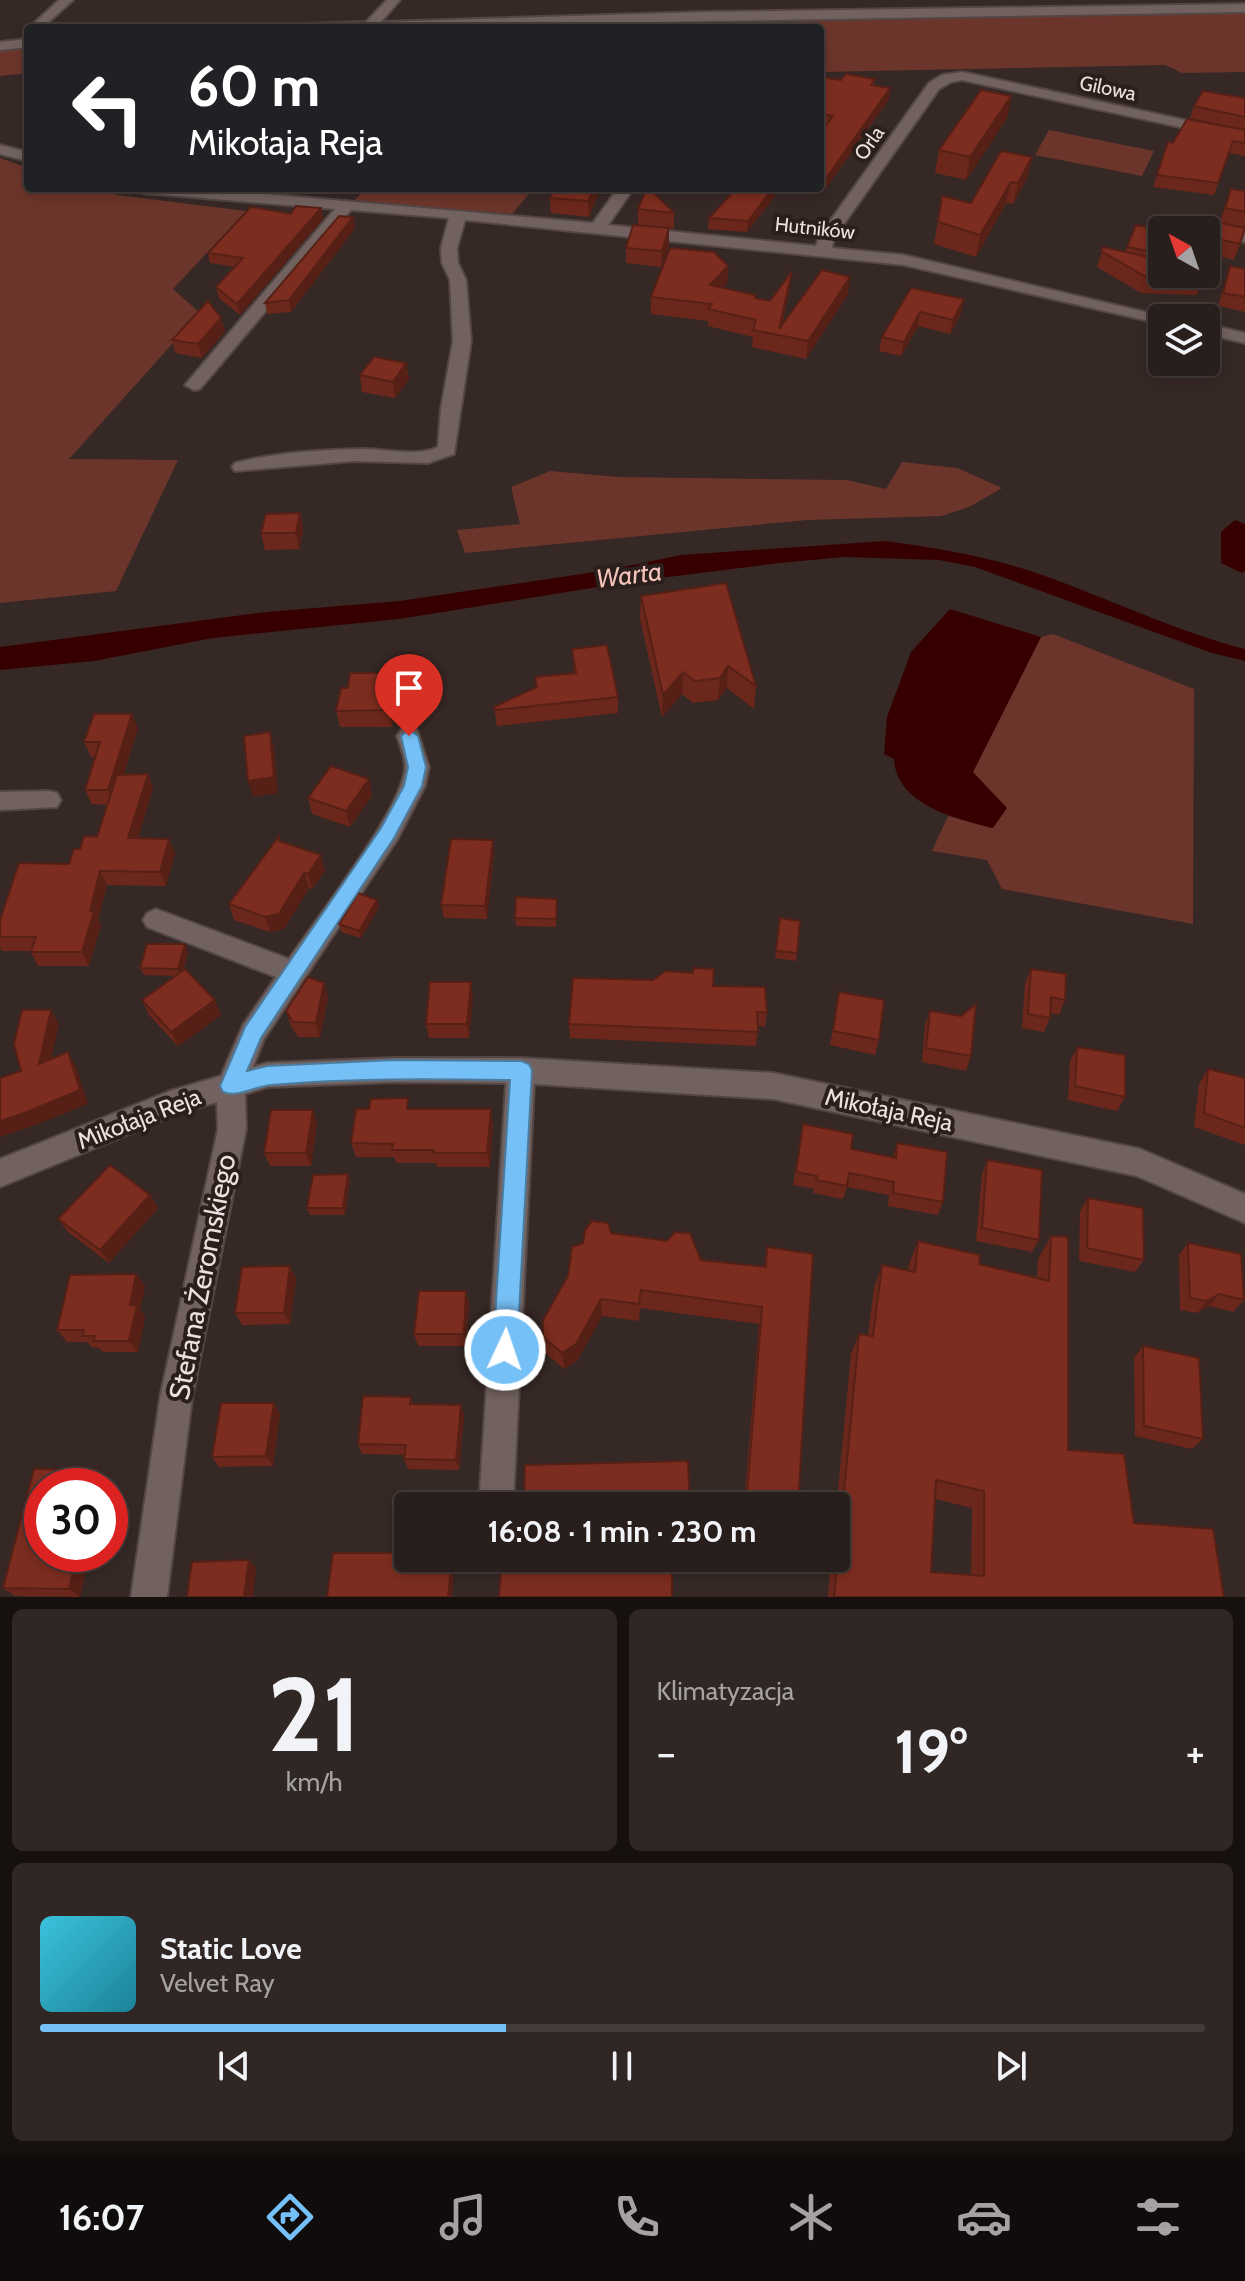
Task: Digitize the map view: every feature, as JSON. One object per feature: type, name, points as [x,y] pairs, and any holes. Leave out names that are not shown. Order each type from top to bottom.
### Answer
[{"type":"street","points":[[39,24],[67,0]]},
{"type":"street","points":[[372,24],[394,0]]},
{"type":"street","points":[[685,17],[685,11],[696,0]]},
{"type":"street","points":[[852,14],[860,0]]},
{"type":"street","points":[[587,20],[595,7]]},
{"type":"street","points":[[442,24],[1245,8]]},
{"type":"street","name":"Gilowa","points":[[962,76],[1245,137]]},
{"type":"street","name":"Orla","points":[[823,251],[826,238],[934,86],[947,78],[962,76]]},
{"type":"street","points":[[0,149],[24,156]]},
{"type":"street","name":"Hutników","points":[[187,192],[597,228],[904,260],[1148,316]]},
{"type":"street","points":[[275,200],[283,192]]},
{"type":"street","points":[[597,228],[623,192]]},
{"type":"street","points":[[194,385],[346,206]]},
{"type":"street","points":[[242,467],[313,455],[347,453],[422,457],[440,455],[447,450],[450,409],[462,341],[458,280],[450,263],[449,248],[458,215]]},
{"type":"street","points":[[1220,232],[1245,237]]},
{"type":"street","points":[[1220,332],[1245,338]]},
{"type":"street","name":"Stefana Żeromskiego","points":[[149,1597],[176,1398],[232,1129],[231,1086],[253,1033],[388,833],[413,786],[417,767],[409,736]]},
{"type":"street","points":[[0,801],[49,800]]},
{"type":"street","points":[[156,920],[294,972]]},
{"type":"street","name":"Mikołaja Reja","points":[[0,1173],[180,1100],[267,1075],[394,1070],[521,1070],[773,1086],[1140,1163],[1245,1209]]},
{"type":"street","points":[[497,1492],[521,1070]]},
{"type":"shaded area","points":[[1245,10],[1245,72],[1182,73],[1165,65],[824,72],[824,24],[598,24]]},
{"type":"shaded area","points":[[24,48],[24,73],[0,76],[0,51]]},
{"type":"shaded area","points":[[1049,130],[1154,151],[1142,176],[1035,155]]},
{"type":"shaded area","points":[[0,158],[24,167],[24,192],[107,192],[246,211],[173,289],[200,313],[69,459],[178,460],[116,591],[0,603]]},
{"type":"shaded area","points":[[362,192],[531,192],[512,214],[354,201]]},
{"type":"shaded area","points":[[902,462],[957,468],[1002,488],[969,507],[941,516],[807,520],[465,553],[457,530],[520,524],[511,487],[550,471],[619,477],[847,480],[886,489]]},
{"type":"shaded area","points":[[1053,634],[1194,689],[1193,924],[1002,889],[987,860],[932,851],[948,816],[992,828],[973,772],[1041,637]]},
{"type":"water","points":[[1235,520],[1245,524],[1245,571],[1242,573],[1221,563],[1221,532]]},
{"type":"water","name":"Warta","points":[[885,541],[964,554],[1042,575],[1168,624],[1245,649],[1245,661],[1212,653],[975,567],[939,560],[844,557],[629,582],[399,619],[213,638],[94,661],[0,670],[0,647],[266,612],[400,601],[608,570],[681,555]]},
{"type":"water","points":[[950,609],[1041,637],[973,772],[1007,808],[993,828],[946,814],[917,799],[897,775],[894,759],[884,754],[887,717],[911,652]]},
{"type":"building","points":[[846,74],[875,79],[871,85],[890,88],[827,177],[824,176],[824,128],[833,116],[824,115],[824,78],[841,80]]},
{"type":"building","points":[[981,90],[1011,96],[970,157],[939,150]]},
{"type":"building","points":[[1203,91],[1245,98],[1245,117],[1194,106]]},
{"type":"building","points":[[1187,119],[1245,130],[1245,143],[1233,141],[1218,183],[1157,175],[1168,142],[1173,143]]},
{"type":"building","points":[[1001,151],[1032,157],[1018,183],[1011,182],[980,235],[938,222],[942,196],[971,203]]},
{"type":"building","points":[[1231,189],[1245,191],[1245,212],[1225,208]]},
{"type":"building","points":[[553,192],[592,192],[588,201],[550,198]]},
{"type":"building","points":[[645,192],[653,192],[674,213],[638,209]]},
{"type":"building","points":[[733,192],[770,192],[748,221],[709,218]]},
{"type":"building","points":[[296,206],[321,208],[237,304],[216,287],[243,258],[208,253],[251,207],[291,214]]},
{"type":"building","points":[[339,216],[353,217],[289,300],[265,303]]},
{"type":"building","points":[[1220,223],[1245,228],[1240,244],[1220,239]]},
{"type":"building","points":[[633,225],[669,228],[662,251],[626,248]]},
{"type":"building","points":[[1136,225],[1148,227],[1148,251],[1127,247]]},
{"type":"building","points":[[1103,247],[1148,257],[1148,277],[1146,277],[1101,251]]},
{"type":"building","points":[[670,248],[714,252],[728,266],[710,285],[770,301],[792,271],[779,329],[822,270],[850,277],[808,341],[753,330],[756,320],[708,309],[712,304],[651,297]]},
{"type":"building","points":[[1230,266],[1245,269],[1245,297],[1223,293]]},
{"type":"building","points":[[911,288],[964,299],[953,320],[920,312],[904,342],[882,337]]},
{"type":"building","points":[[208,301],[221,318],[198,344],[172,340]]},
{"type":"building","points":[[374,357],[406,363],[393,382],[360,375]]},
{"type":"building","points":[[300,513],[296,533],[261,533],[266,514]]},
{"type":"building","points":[[726,583],[756,686],[728,666],[720,678],[695,681],[683,672],[663,695],[641,596]]},
{"type":"building","points":[[607,645],[618,697],[495,710],[494,707],[537,687],[535,677],[576,673],[572,649]]},
{"type":"building","points":[[350,673],[394,673],[389,710],[336,711],[341,688],[348,688]]},
{"type":"building","points":[[94,714],[132,714],[108,790],[85,790],[100,742],[84,742]]},
{"type":"building","points":[[270,732],[274,777],[248,781],[244,736]]},
{"type":"building","points":[[331,766],[369,779],[346,811],[308,798]]},
{"type":"building","points":[[148,774],[128,838],[169,839],[160,872],[100,871],[90,911],[94,911],[82,952],[31,952],[36,937],[0,937],[0,920],[19,863],[69,864],[74,849],[80,849],[84,836],[97,837],[117,775]]},
{"type":"building","points":[[279,836],[279,841],[321,855],[308,874],[304,873],[279,914],[265,917],[229,904]]},
{"type":"building","points":[[451,839],[493,840],[485,906],[441,905]]},
{"type":"building","points":[[358,893],[377,900],[359,931],[339,924]]},
{"type":"building","points":[[516,897],[557,899],[556,919],[515,918]]},
{"type":"building","points":[[780,918],[800,921],[797,953],[776,951]]},
{"type":"building","points":[[147,944],[185,944],[178,969],[140,968]]},
{"type":"building","points":[[693,968],[714,969],[713,986],[765,987],[767,1013],[757,1012],[758,1032],[569,1024],[573,978],[653,980],[666,971],[693,973]]},
{"type":"building","points":[[185,969],[215,1000],[171,1032],[142,1000]]},
{"type":"building","points":[[1031,969],[1066,974],[1065,1000],[1051,997],[1050,1018],[1028,1014]]},
{"type":"building","points":[[308,977],[324,983],[316,1023],[293,1022],[286,1011]]},
{"type":"building","points":[[430,982],[471,982],[467,1024],[426,1024]]},
{"type":"building","points":[[839,992],[884,1000],[879,1040],[833,1031]]},
{"type":"building","points":[[976,1004],[971,1056],[926,1048],[930,1011],[961,1016]]},
{"type":"building","points":[[22,1010],[51,1010],[39,1064],[68,1052],[80,1090],[0,1121],[0,1078],[21,1071],[14,1044]]},
{"type":"building","points":[[1077,1047],[1125,1055],[1125,1097],[1075,1086]]},
{"type":"building","points":[[1208,1069],[1245,1078],[1245,1128],[1204,1113]]},
{"type":"building","points":[[408,1098],[407,1109],[491,1109],[487,1153],[392,1150],[393,1144],[351,1143],[356,1109],[369,1109],[371,1099]]},
{"type":"building","points":[[271,1110],[313,1110],[306,1153],[264,1153]]},
{"type":"building","points":[[803,1124],[853,1134],[851,1149],[896,1158],[897,1143],[947,1152],[943,1202],[893,1193],[894,1182],[849,1173],[847,1186],[816,1180],[817,1176],[796,1172]]},
{"type":"building","points":[[987,1160],[1042,1170],[1039,1240],[982,1228]]},
{"type":"building","points":[[110,1165],[150,1195],[100,1250],[58,1219]]},
{"type":"building","points":[[348,1174],[343,1208],[307,1208],[313,1175]]},
{"type":"building","points":[[1088,1198],[1143,1208],[1144,1260],[1087,1248]]},
{"type":"building","points":[[592,1221],[608,1223],[611,1233],[667,1241],[675,1232],[690,1233],[701,1260],[766,1267],[767,1247],[813,1254],[799,1492],[747,1492],[762,1307],[641,1290],[639,1304],[601,1299],[576,1344],[562,1353],[543,1337],[543,1320],[568,1276],[572,1247],[583,1243],[585,1230]]},
{"type":"building","points":[[1051,1236],[1068,1237],[1068,1450],[1124,1454],[1134,1523],[1213,1529],[1224,1597],[834,1597],[836,1572],[850,1572],[850,1492],[844,1492],[859,1334],[873,1336],[882,1265],[915,1272],[918,1241],[980,1255],[979,1264],[1049,1281]],"holes":[[[936,1480],[984,1491],[984,1576],[931,1572]]]},
{"type":"building","points":[[1188,1243],[1241,1254],[1244,1300],[1219,1294],[1207,1301],[1190,1298]]},
{"type":"building","points":[[290,1266],[284,1313],[235,1313],[242,1267]]},
{"type":"building","points":[[136,1274],[130,1305],[137,1305],[129,1341],[93,1341],[95,1336],[82,1336],[84,1330],[57,1330],[70,1275]]},
{"type":"building","points":[[419,1291],[466,1291],[464,1334],[414,1334]]},
{"type":"building","points":[[1143,1346],[1199,1358],[1203,1439],[1144,1426]]},
{"type":"building","points":[[363,1396],[411,1397],[410,1404],[461,1405],[456,1460],[404,1459],[406,1445],[358,1444]]},
{"type":"building","points":[[221,1403],[274,1403],[266,1456],[212,1457]]},
{"type":"building","points":[[688,1461],[689,1492],[524,1492],[525,1465]]},
{"type":"building","points":[[24,1507],[24,1572],[73,1572],[69,1589],[3,1588]]},
{"type":"building","points":[[333,1553],[394,1553],[394,1572],[451,1572],[448,1597],[327,1597]]},
{"type":"building","points":[[249,1560],[244,1597],[187,1597],[192,1562]]},
{"type":"building","points":[[501,1572],[672,1572],[672,1597],[499,1597]]},
{"type":"route","points":[[409,736],[417,767],[413,786],[388,833],[253,1033],[231,1086],[267,1075],[394,1070],[521,1070],[505,1350]]}]
